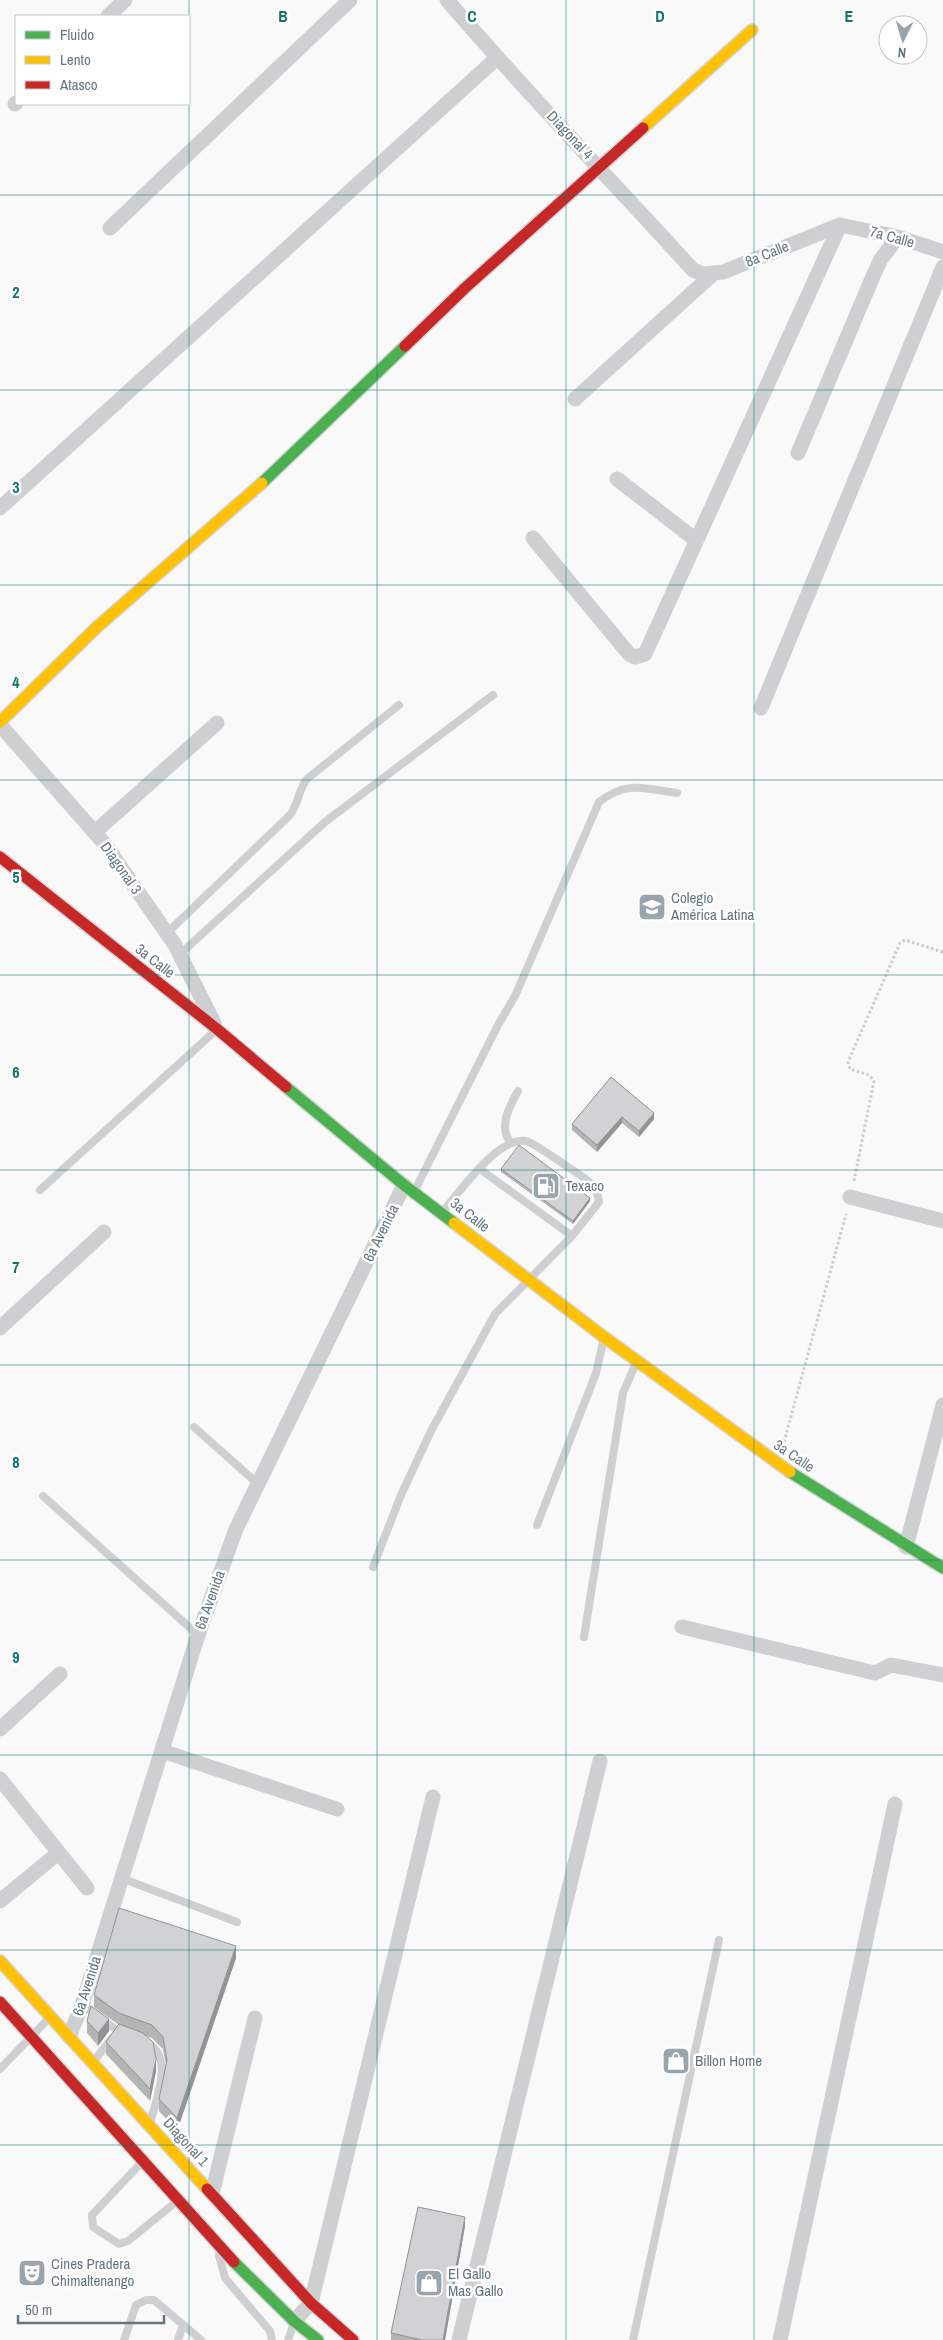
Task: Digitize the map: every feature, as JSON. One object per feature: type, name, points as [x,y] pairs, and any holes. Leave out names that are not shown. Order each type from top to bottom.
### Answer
[{"type":"main road","points":[[0,724],[97,626],[275,472],[465,288],[752,30]]},
{"type":"main road","name":"3a Calle","points":[[0,857],[217,1029],[409,1188],[637,1362],[778,1464],[906,1547],[943,1568]]},
{"type":"main road","name":"Diagonal 1","points":[[0,1960],[311,2303],[353,2340]]},
{"type":"main road","points":[[0,2002],[217,2246],[294,2321],[318,2340]]},
{"type":"street","points":[[109,15],[125,0]]},
{"type":"street","points":[[110,228],[350,0]]},
{"type":"street","name":"Diagonal 4","points":[[447,0],[497,58],[599,166],[692,270]]},
{"type":"street","points":[[0,508],[497,58]]},
{"type":"street","points":[[533,538],[629,654],[635,657],[645,654],[840,225]]},
{"type":"street","name":"8a Calle","points":[[692,270],[703,274],[723,272],[840,225]]},
{"type":"street","name":"7a Calle","points":[[840,225],[898,237],[943,252]]},
{"type":"street","points":[[798,453],[881,259],[898,237]]},
{"type":"street","points":[[761,708],[943,267]]},
{"type":"street","points":[[575,399],[714,274]]},
{"type":"street","points":[[617,479],[696,540]]},
{"type":"street","points":[[95,832],[218,723]]},
{"type":"street","name":"Diagonal 3","points":[[0,724],[95,832],[167,933],[180,954],[217,1029]]},
{"type":"street","name":"6a Avenida","points":[[69,2037],[82,2005],[120,1878],[198,1635],[236,1529],[409,1188]]},
{"type":"street","points":[[850,1197],[943,1221]]},
{"type":"street","points":[[57,1276],[104,1232]]},
{"type":"street","points":[[906,1547],[941,1424],[943,1405]]},
{"type":"street","points":[[682,1627],[875,1673],[891,1665],[943,1675]]},
{"type":"street","points":[[0,1729],[60,1674]]},
{"type":"street","points":[[162,1751],[337,1809]]},
{"type":"street","points":[[460,2340],[600,1761]]},
{"type":"street","points":[[0,1779],[57,1854],[87,1888]]},
{"type":"street","points":[[294,2321],[311,2303],[434,1796]]},
{"type":"street","points":[[780,2340],[895,1804]]},
{"type":"street","points":[[0,1901],[57,1854]]},
{"type":"street","points":[[212,2194],[255,2018]]},
{"type":"lane","points":[[180,954],[326,822],[493,695]]},
{"type":"lane","points":[[167,933],[290,815],[295,808],[300,788],[307,779],[399,705]]},
{"type":"lane","points":[[409,1188],[515,996],[599,802],[614,791],[631,787],[677,793]]},
{"type":"lane","points":[[40,1190],[217,1029]]},
{"type":"lane","points":[[511,1143],[506,1136],[505,1128],[508,1109],[518,1091]]},
{"type":"lane","points":[[373,1567],[401,1495],[431,1431],[495,1314],[572,1236],[599,1202],[598,1192],[591,1182],[526,1141],[511,1143],[498,1149],[442,1212]]},
{"type":"lane","points":[[480,1169],[572,1236]]},
{"type":"lane","points":[[0,1328],[57,1276]]},
{"type":"lane","points":[[537,1525],[596,1373],[604,1337]]},
{"type":"lane","points":[[584,1637],[623,1393],[637,1362]]},
{"type":"lane","points":[[194,1427],[258,1484]]},
{"type":"lane","points":[[43,1496],[198,1635]]},
{"type":"lane","points":[[120,1878],[237,1922]]},
{"type":"lane","points":[[633,2340],[720,1940]]},
{"type":"lane","points":[[82,2005],[117,2030],[126,2033]]},
{"type":"lane","points":[[0,2069],[51,2016]]},
{"type":"lane","points":[[93,2062],[117,2030]]},
{"type":"lane","points":[[140,2039],[153,2046],[161,2058],[162,2070],[150,2125]]},
{"type":"lane","points":[[142,2161],[92,2214],[93,2227],[119,2244],[128,2241],[177,2201]]},
{"type":"lane","points":[[217,2246],[225,2278],[270,2331],[272,2340]]},
{"type":"lane","points":[[124,2340],[136,2305],[146,2300],[154,2300],[201,2340]]},
{"type":"lane","points":[[288,2340],[294,2321]]},
{"type":"lane","points":[[178,2340],[183,2325]]},
{"type":"path","points":[[778,1464],[850,1197],[874,1081],[869,1075],[850,1069],[848,1062],[900,942],[905,940],[943,952]]},
{"type":"building","points":[[611,1077],[654,1113],[639,1131],[622,1117],[597,1145],[572,1124]]},
{"type":"building","name":"Texaco","points":[[519,1145],[590,1198],[573,1221],[501,1169]]},
{"type":"building","points":[[119,1908],[236,1946],[177,2118],[159,2099],[167,2060],[163,2037],[152,2025],[119,2013],[94,1995]]},
{"type":"building","points":[[91,2006],[109,2019],[98,2033],[87,2021]]},
{"type":"building","points":[[119,2024],[143,2033],[153,2042],[156,2059],[150,2089],[106,2042]]},
{"type":"building","name":"El Gallo Mas Gallo","points":[[418,2207],[465,2217],[443,2340],[422,2340],[391,2333]]},
{"type":"traffic: fast","points":[[262,483],[405,346]]},
{"type":"traffic: fast","points":[[286,1087],[404,1185],[454,1223]]},
{"type":"traffic: fast","points":[[790,1472],[943,1568]]},
{"type":"traffic: fast","points":[[234,2262],[294,2321],[318,2340]]},
{"type":"traffic: slow","points":[[643,128],[752,30]]},
{"type":"traffic: slow","points":[[0,722],[97,627],[262,483]]},
{"type":"traffic: slow","points":[[454,1223],[604,1337],[790,1472]]},
{"type":"traffic: slow","points":[[0,1961],[207,2189]]},
{"type":"traffic: jam","points":[[405,346],[465,288],[643,128]]},
{"type":"traffic: jam","points":[[0,857],[217,1029],[286,1087]]},
{"type":"traffic: jam","points":[[0,2002],[234,2262]]},
{"type":"traffic: jam","points":[[207,2189],[311,2303],[353,2340]]},
{"type":"place","name":"Colegio América Latina","points":[[652,907]]},
{"type":"place","name":"Texaco","points":[[546,1186]]},
{"type":"place","name":"Billon Home","points":[[676,2061]]},
{"type":"place","name":"Cines Pradera Chimaltenango","points":[[32,2273]]},
{"type":"place","name":"El Gallo Mas Gallo","points":[[429,2283]]}]
